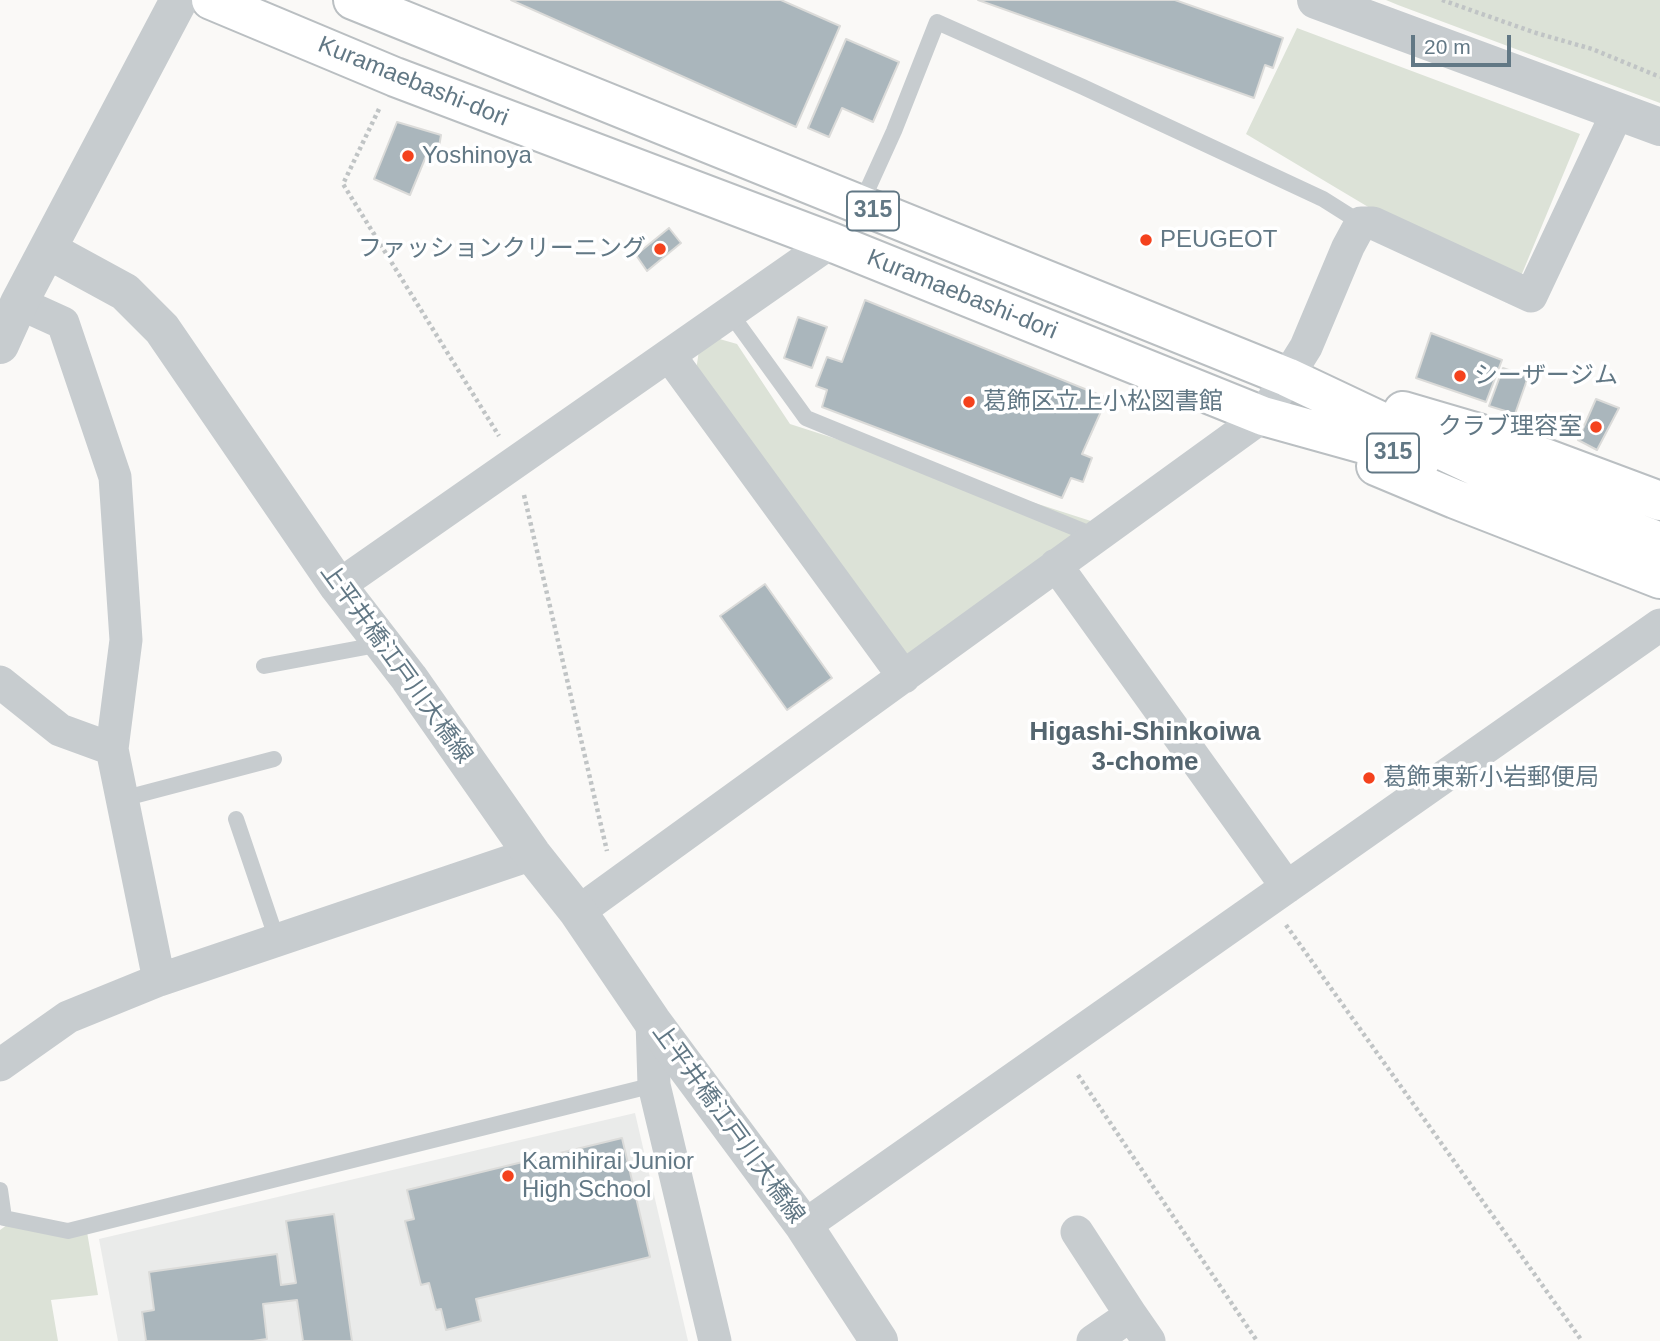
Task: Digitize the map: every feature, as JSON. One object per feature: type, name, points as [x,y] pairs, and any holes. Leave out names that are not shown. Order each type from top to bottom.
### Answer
[{"type":"main road","name":"Kuramaebashi-dori","points":[[211,0],[395,77],[831,242],[1263,416],[1524,489]]},
{"type":"main road","name":"Kuramaebashi-dori","points":[[353,0],[1287,377],[1524,489],[1660,542]]},
{"type":"main road","points":[[1287,377],[1478,433],[1660,501]]},
{"type":"main road","points":[[1263,416],[1455,499],[1660,579]]},
{"type":"street","points":[[0,345],[10,300],[48,250],[179,0]]},
{"type":"street","points":[[1316,0],[1660,127]]},
{"type":"street","points":[[578,912],[1263,416],[1306,348],[1348,247],[1361,223],[1373,223],[1531,296],[1618,111]]},
{"type":"street","points":[[338,586],[831,242]]},
{"type":"street","name":"上平井橋江戸川大橋線","points":[[48,250],[125,292],[162,328],[338,586],[409,678],[532,854],[578,912],[652,1021],[804,1226],[879,1341]]},
{"type":"street","points":[[10,300],[62,323],[115,477],[126,640],[112,749],[159,981]]},
{"type":"street","points":[[669,355],[904,677]]},
{"type":"street","points":[[1056,565],[1287,887]]},
{"type":"street","points":[[804,1226],[1660,625]]},
{"type":"street","points":[[0,681],[60,730],[112,749]]},
{"type":"street","points":[[0,1065],[68,1017],[159,981],[532,854]]},
{"type":"street","points":[[652,1021],[654,1085],[715,1341]]},
{"type":"street","points":[[1077,1232],[1140,1328],[1093,1341]]},
{"type":"lane","points":[[860,206],[894,131],[937,22],[1323,199],[1361,223]]},
{"type":"lane","points":[[730,313],[806,418],[1096,536]]},
{"type":"lane","points":[[264,666],[382,643]]},
{"type":"lane","points":[[122,799],[274,759]]},
{"type":"lane","points":[[236,819],[277,940]]},
{"type":"lane","points":[[0,1190],[4,1219],[68,1231],[654,1085]]},
{"type":"path","points":[[1442,0],[1536,33],[1592,49],[1660,77]]},
{"type":"path","points":[[1287,887],[1274,908],[1582,1341]]},
{"type":"path","points":[[1060,1048],[1257,1341]]},
{"type":"shaded area","points":[[1386,0],[1660,0],[1660,103],[1398,5]]},
{"type":"shaded area","points":[[1297,28],[1580,134],[1521,276],[1385,217],[1246,134]]},
{"type":"shaded area","points":[[716,338],[737,344],[790,424],[1094,522],[904,672],[696,371],[699,350]]},
{"type":"shaded area","name":"Kamihirai Junior High School","points":[[635,1113],[688,1341],[118,1341],[99,1239]]},
{"type":"shaded area","points":[[7,1225],[87,1232],[98,1295],[51,1300],[58,1341],[0,1341],[0,1230]]},
{"type":"building","points":[[511,0],[781,0],[840,26],[796,127]]},
{"type":"building","points":[[978,0],[1175,0],[1283,38],[1273,68],[1265,65],[1254,98]]},
{"type":"building","points":[[846,39],[899,62],[873,122],[842,108],[829,137],[808,128]]},
{"type":"building","points":[[397,122],[441,135],[438,153],[429,149],[410,195],[374,179]]},
{"type":"building","points":[[669,228],[681,243],[647,271],[636,255]]},
{"type":"building","points":[[865,300],[1107,398],[1082,454],[1092,458],[1083,482],[1071,478],[1062,498],[822,407],[827,390],[816,386],[827,357],[842,362]]},
{"type":"building","points":[[798,317],[827,327],[812,368],[784,358]]},
{"type":"building","points":[[1431,333],[1502,360],[1486,402],[1416,378]]},
{"type":"building","points":[[1503,368],[1528,377],[1515,414],[1489,406]]},
{"type":"building","points":[[1596,399],[1619,408],[1597,450],[1578,440]]},
{"type":"building","points":[[765,584],[832,678],[787,710],[720,616]]},
{"type":"building","points":[[622,1138],[650,1257],[476,1299],[481,1321],[446,1330],[441,1309],[436,1310],[429,1283],[421,1285],[405,1221],[414,1219],[407,1190]]},
{"type":"building","points":[[334,1214],[352,1341],[303,1341],[297,1300],[263,1304],[267,1339],[146,1341],[142,1312],[154,1310],[149,1272],[277,1254],[281,1285],[296,1283],[286,1221]]},
{"type":"place","name":"Yoshinoya","points":[[408,156]]},
{"type":"place","name":"PEUGEOT","points":[[1146,240]]},
{"type":"place","name":"ファッションクリーニング","points":[[660,249]]},
{"type":"place","name":"シーザージム","points":[[1460,376]]},
{"type":"place","name":"葛飾区立上小松図書館","points":[[969,402]]},
{"type":"place","name":"クラブ理容室","points":[[1596,427]]},
{"type":"place","name":"葛飾東新小岩郵便局","points":[[1369,778]]},
{"type":"place","name":"Kamihirai Junior High School","points":[[508,1176]]},
{"type":"district","name":"Higashi-Shinkoiwa 3-chome","points":[[1145,748]]}]
